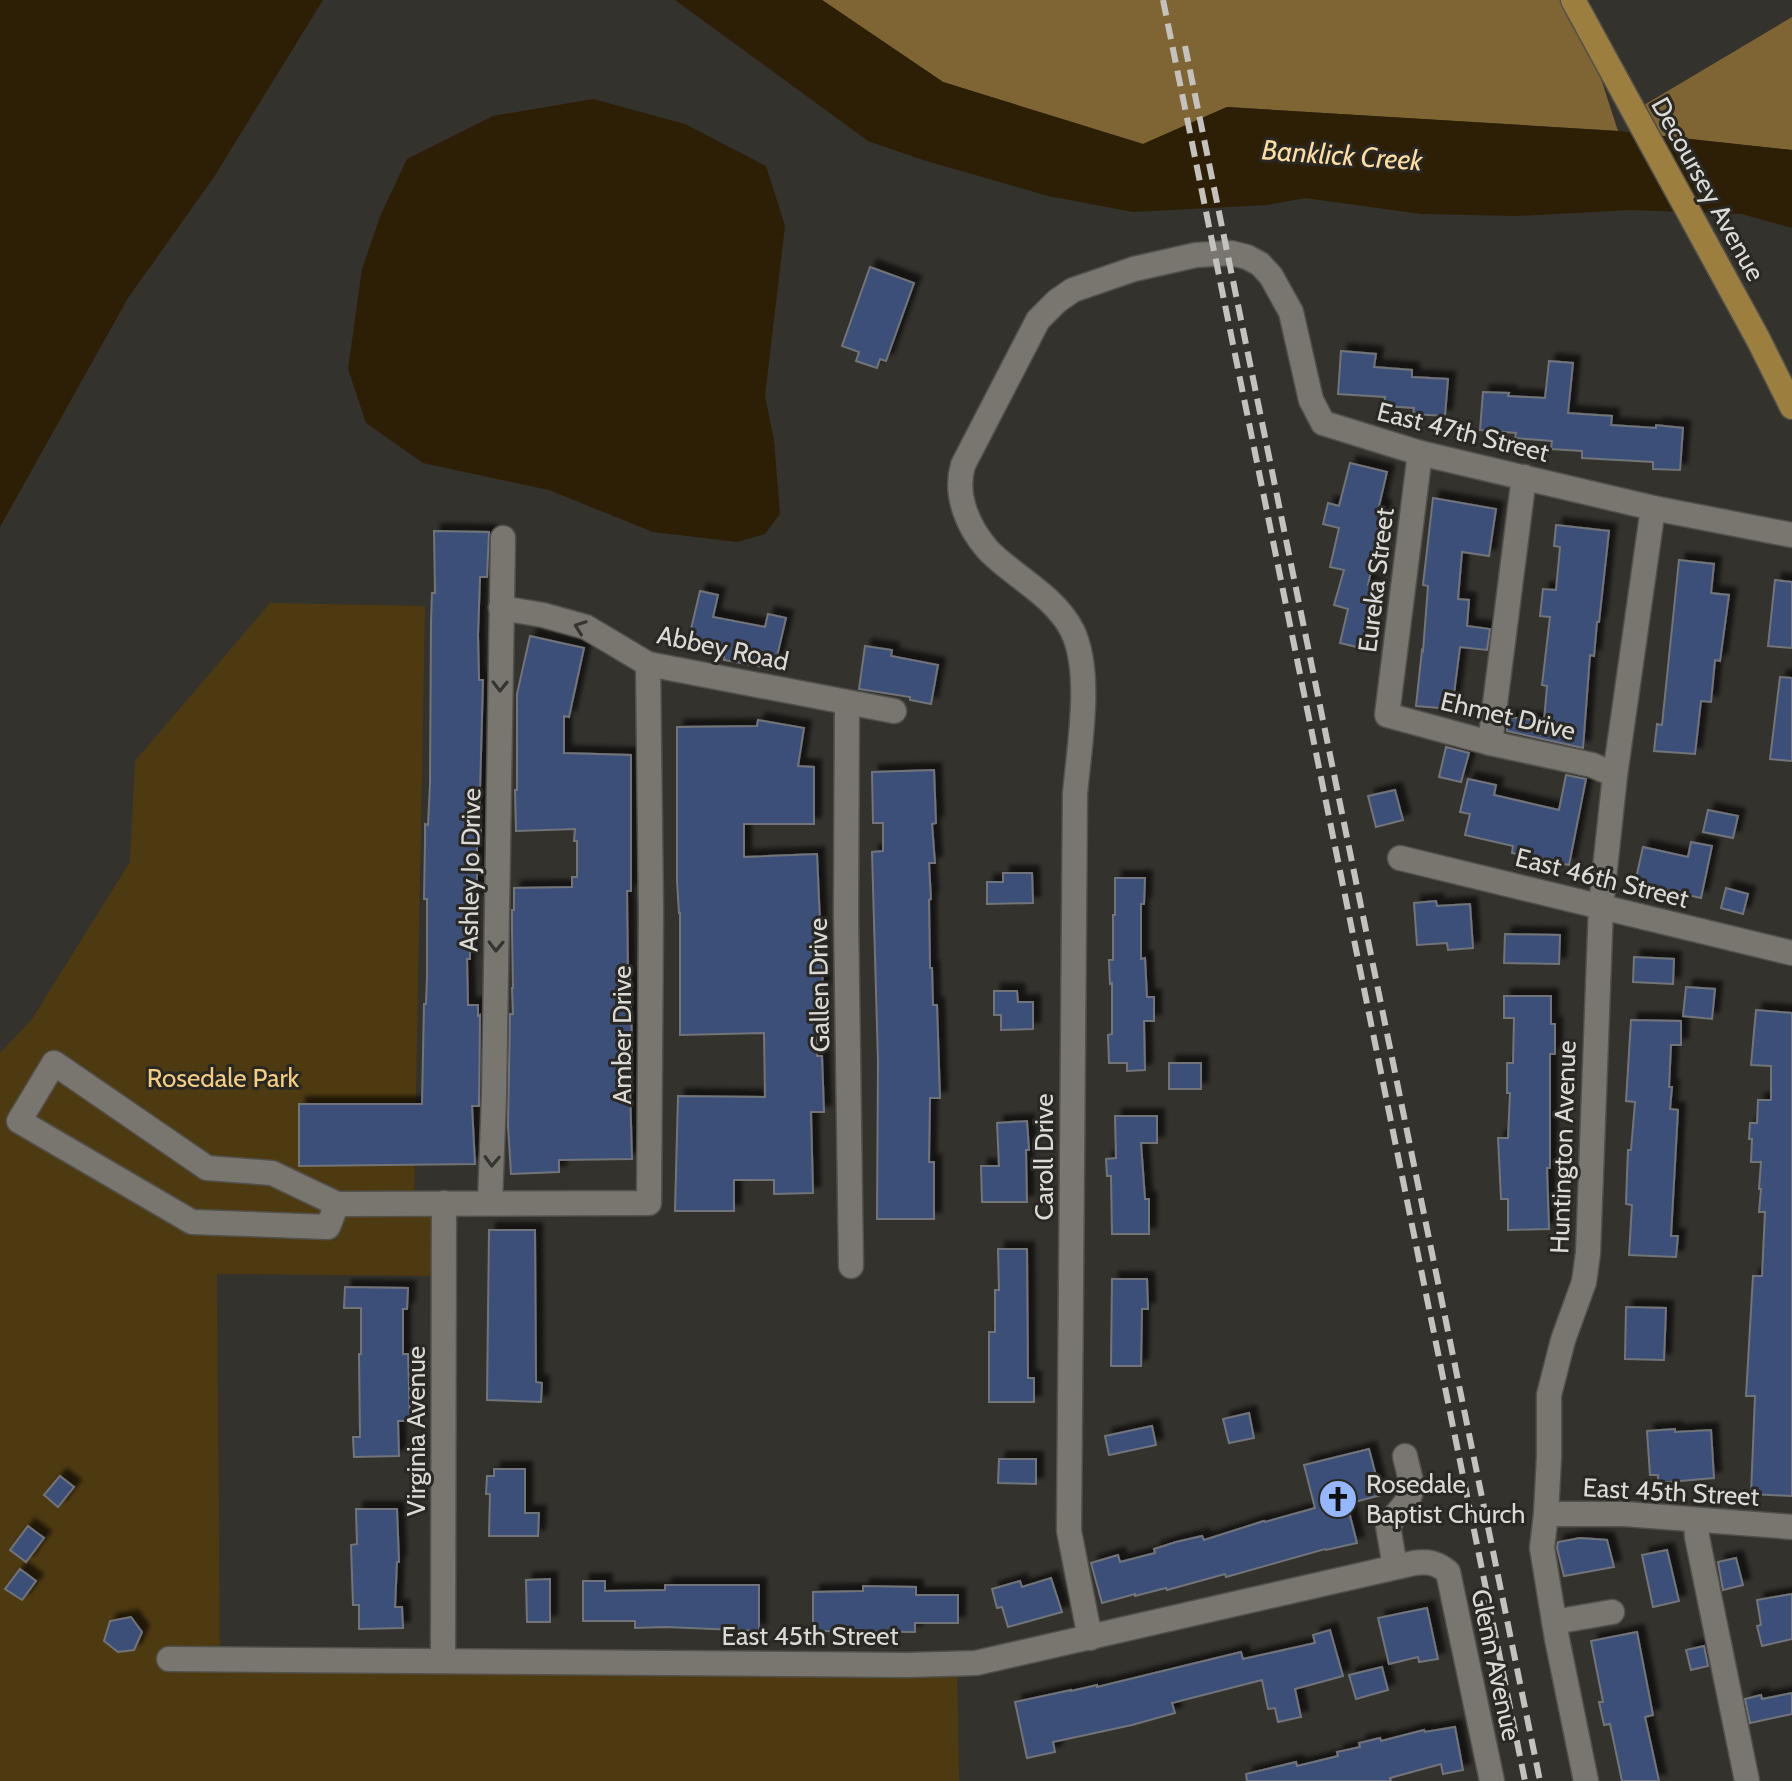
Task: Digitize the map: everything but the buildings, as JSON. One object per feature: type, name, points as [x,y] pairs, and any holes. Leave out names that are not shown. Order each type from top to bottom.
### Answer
[{"type":"main road","name":"Decoursey Avenue","points":[[1576,6],[1792,407]]},
{"type":"street","name":"East 47th Street","points":[[1231,253],[1260,264],[1271,276],[1291,312],[1311,400],[1323,423],[1420,453],[1653,508],[1792,535]]},
{"type":"street","name":"Caroll Drive","points":[[1090,1638],[1069,1531],[1075,794],[1083,705],[1082,675],[1073,632],[1036,589],[988,549],[973,527],[959,492],[963,465],[1038,320],[1057,301],[1073,290],[1134,269],[1196,255],[1231,253]]},
{"type":"street","name":"Eureka Street","points":[[1387,715],[1420,453]]},
{"type":"street","points":[[1490,743],[1524,477]]},
{"type":"street","name":"Huntington Avenue","points":[[1586,1781],[1542,1548],[1549,1457],[1549,1395],[1563,1340],[1584,1282],[1588,1253],[1601,906],[1615,775],[1653,508]]},
{"type":"street","name":"Ashley Jo Drive","points":[[490,1202],[503,538]]},
{"type":"street","name":"Abbey Road","points":[[501,608],[586,627],[648,664],[894,711]]},
{"type":"street","name":"Amber Drive","points":[[337,1204],[649,1203],[651,910],[648,664]]},
{"type":"street","name":"Gallen Drive","points":[[847,703],[846,915],[851,1266]]},
{"type":"street","name":"Ehmet Drive","points":[[1387,715],[1490,743],[1592,765],[1615,775]]},
{"type":"street","name":"East 46th Street","points":[[1400,858],[1792,953]]},
{"type":"street","points":[[54,1063],[207,1168],[272,1173],[337,1204],[328,1227],[192,1222],[19,1121],[54,1063]]},
{"type":"street","name":"Virginia Avenue","points":[[443,1660],[444,1203]]},
{"type":"street","points":[[1395,1567],[1388,1526],[1409,1498],[1411,1489],[1405,1456]]},
{"type":"street","name":"East 45th Street","points":[[1546,1514],[1625,1514],[1792,1527]]},
{"type":"street","points":[[1696,1520],[1747,1781]]},
{"type":"street","name":"East 45th Street","points":[[169,1659],[976,1663],[1395,1567],[1427,1562],[1438,1564]]},
{"type":"street","name":"Glenn Avenue","points":[[1438,1564],[1448,1572],[1492,1781]]},
{"type":"street","points":[[1554,1622],[1612,1612]]},
{"type":"green space","name":"Rosedale Park","points":[[270,603],[425,606],[414,1202],[444,1203],[445,1276],[217,1274],[220,1659],[957,1663],[959,1781],[0,1781],[0,1053],[32,1019],[130,862],[135,761]]},
{"type":"shaded area","points":[[822,0],[1573,0],[1618,131],[1227,107],[1143,144],[943,82]]},
{"type":"shaded area","points":[[1792,17],[1792,150],[1647,135],[1634,111]]},
{"type":"water","points":[[0,0],[323,0],[214,177],[128,298],[0,527]]},
{"type":"water","name":"Banklick Creek","points":[[675,0],[822,0],[943,82],[1143,144],[1227,107],[1618,131],[1792,150],[1792,228],[1742,214],[1631,210],[1518,216],[1421,214],[1305,198],[1267,205],[1133,212],[1048,196],[868,141]]},
{"type":"water","points":[[593,99],[685,124],[766,166],[785,226],[765,396],[774,440],[780,514],[765,534],[737,542],[653,532],[549,490],[423,463],[366,423],[348,369],[362,269],[381,214],[407,159],[493,116]]},
{"type":"railway","points":[[1163,0],[1525,1781]]},
{"type":"railway","points":[[1185,46],[1540,1781]]},
{"type":"place","name":"Rosedale Baptist Church","points":[[1338,1499]]}]
